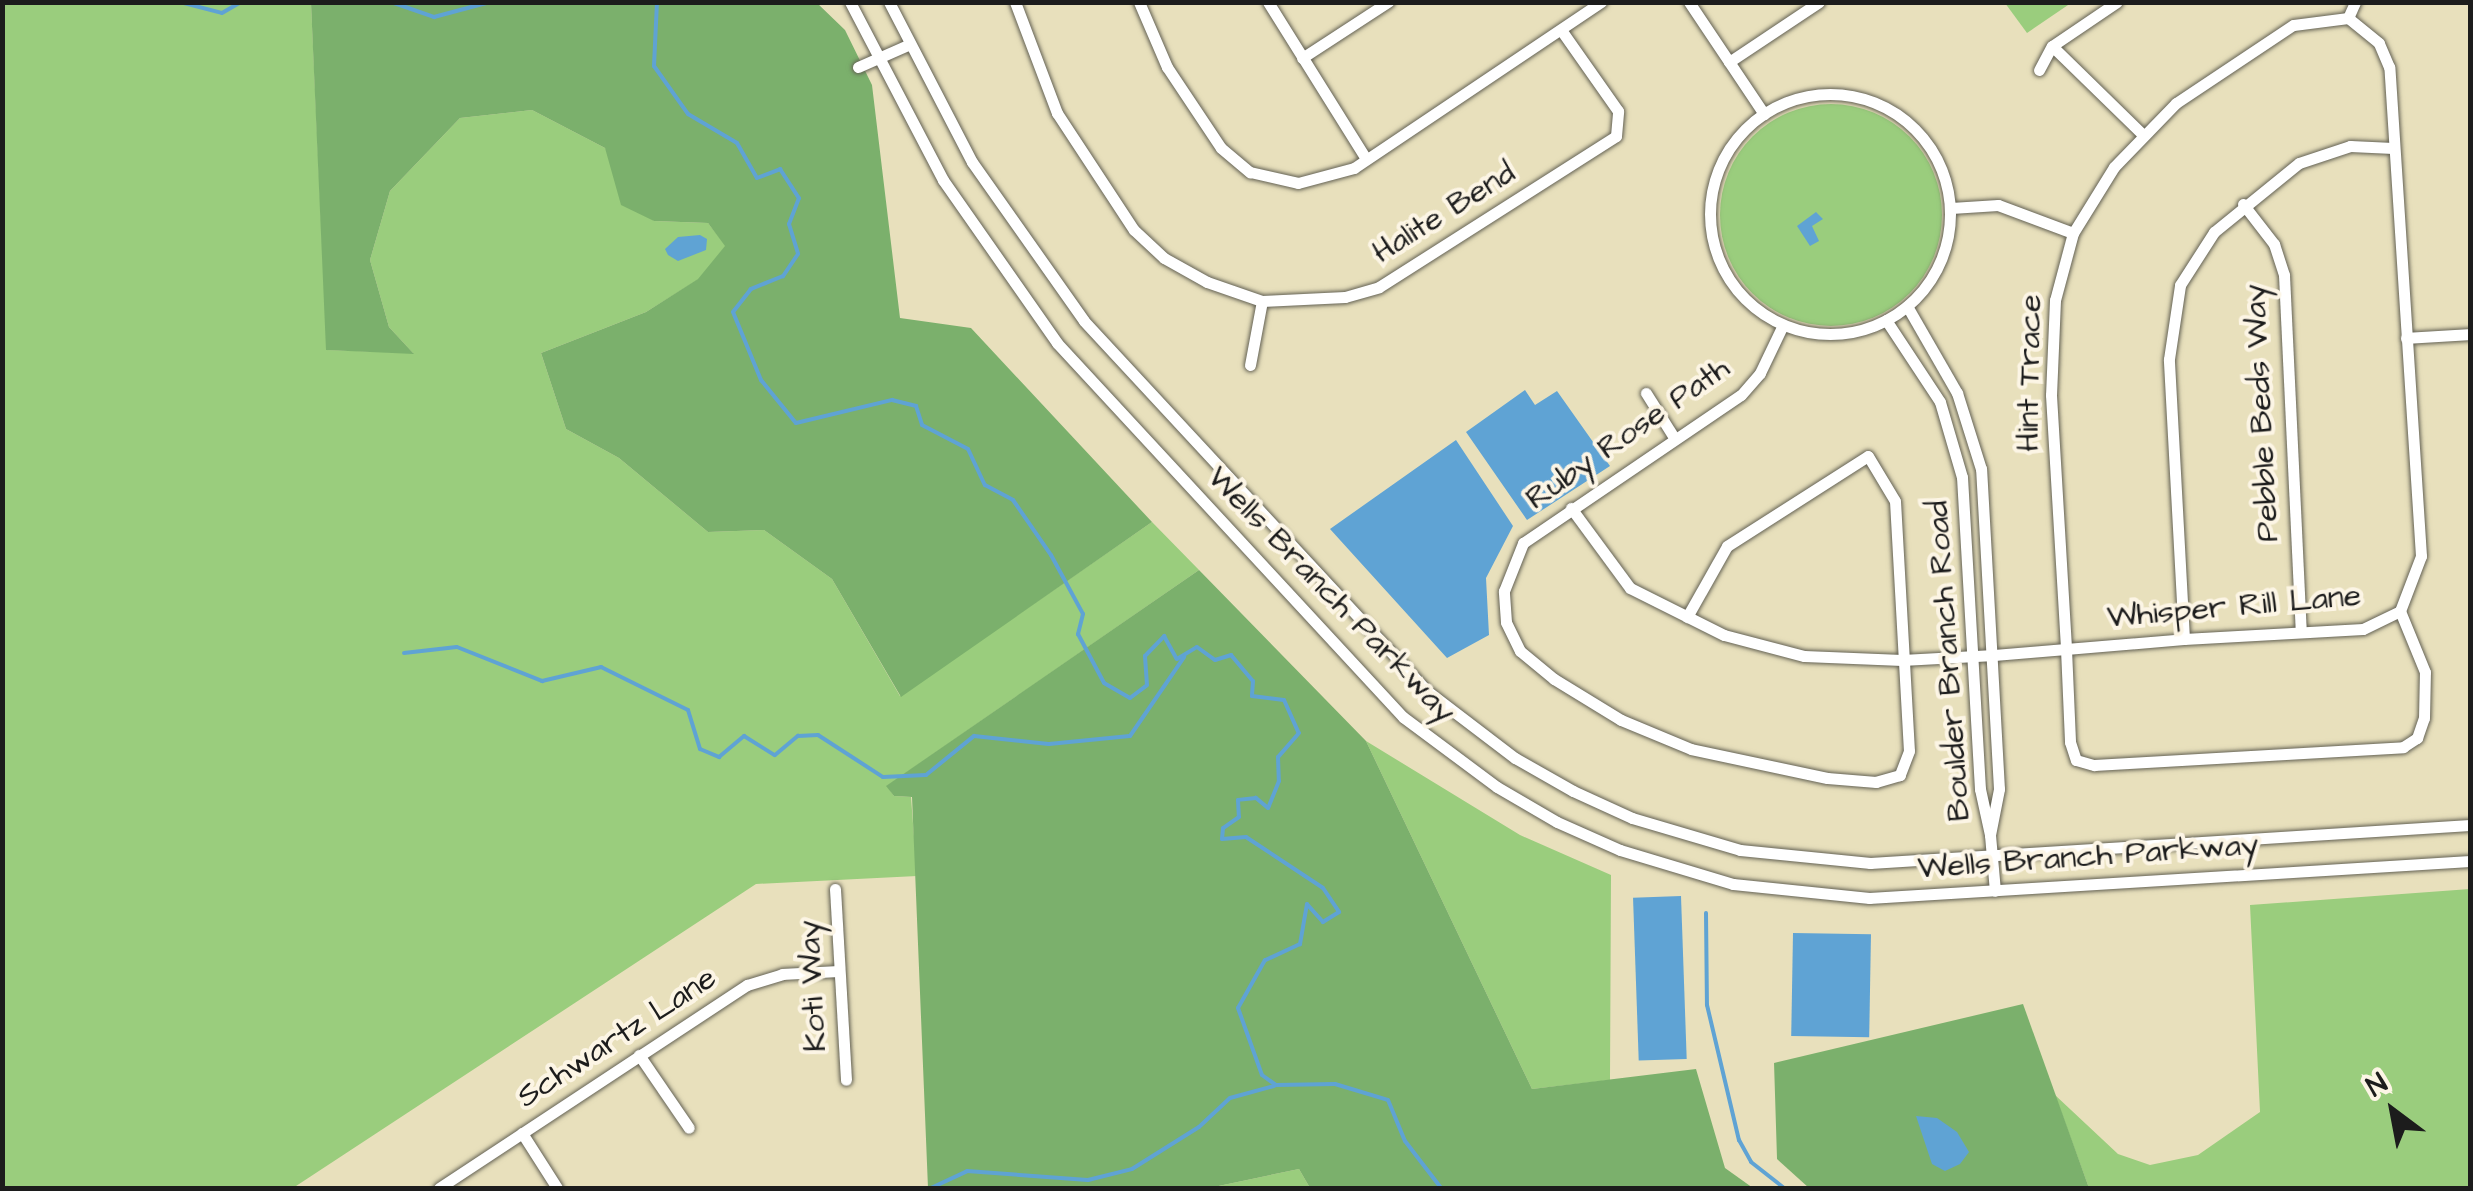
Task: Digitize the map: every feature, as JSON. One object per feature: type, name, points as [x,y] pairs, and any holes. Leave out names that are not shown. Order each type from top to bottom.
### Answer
[{"type":"street","name":"Wells Branch Parkway","points":[[850,2],[942,180],[1057,343],[1342,653],[1447,752],[1557,822],[1620,850],[1733,884],[1870,898],[2470,861]]},
{"type":"street","name":"Wells Branch Parkway","points":[[889,2],[972,162],[1084,321],[1367,629],[1468,725],[1573,792],[1632,818],[1740,850],[1870,863],[2470,825]]},
{"type":"street","name":"Halite Bend","points":[[1016,2],[1057,113],[1134,230],[1193,274],[1262,301],[1302,302],[1379,287],[1616,136],[1621,122],[1561,30]]},
{"type":"street","points":[[1138,2],[1167,67],[1234,161],[1267,179],[1298,183],[1324,179],[1366,159],[1602,2]]},
{"type":"street","points":[[1268,2],[1366,159]]},
{"type":"street","points":[[1302,58],[1388,2]]},
{"type":"street","points":[[1689,2],[1764,114]]},
{"type":"street","points":[[1729,62],[1818,2]]},
{"type":"street","points":[[2039,70],[2052,46],[2117,2]]},
{"type":"street","points":[[2348,18],[2354,2]]},
{"type":"street","name":"Hint Trace","points":[[2348,18],[2293,25],[2141,134],[2073,233],[2054,300],[2051,395],[2076,760],[2094,765],[2403,747],[2418,738],[2424,718],[2424,672],[2400,611]]},
{"type":"street","name":"Whisper Rill Lane","points":[[1571,508],[1620,580],[1724,635],[1804,656],[1902,660],[2363,629],[2400,611],[2421,556],[2390,67],[2379,42],[2348,18]]},
{"type":"street","points":[[858,67],[910,44]]},
{"type":"street","points":[[2052,46],[2141,134]]},
{"type":"street","points":[[1827,94],[1891,110],[1937,158],[1950,208],[1941,260],[1908,306],[1886,320],[1835,334],[1783,325],[1736,289],[1712,235],[1716,176],[1735,142],[1764,114],[1827,94]]},
{"type":"street","points":[[2184,639],[2172,328],[2192,258],[2243,204],[2320,153],[2350,146],[2393,148]]},
{"type":"street","name":"Pebble Beds Way","points":[[2243,204],[2274,244],[2284,275],[2301,632]]},
{"type":"street","points":[[1950,208],[1998,206],[2073,233]]},
{"type":"street","points":[[1250,365],[1262,301]]},
{"type":"street","name":"Boulder Branch Road","points":[[1908,306],[1957,393],[1977,454],[1988,525],[1999,789],[1990,834]]},
{"type":"street","name":"Boulder Branch Road","points":[[1886,320],[1916,358],[1952,434],[1968,528],[1980,789],[1990,834]]},
{"type":"street","name":"Ruby Rose Path","points":[[1783,325],[1760,373],[1741,395],[1523,543],[1504,592],[1506,622],[1520,651],[1554,679],[1621,720],[1691,749],[1827,778],[1876,782],[1900,775],[1909,751],[1902,660]]},
{"type":"street","points":[[2406,338],[2470,334]]},
{"type":"street","points":[[1646,393],[1675,439]]},
{"type":"street","points":[[1688,618],[1728,546],[1868,456],[1895,501],[1902,660]]},
{"type":"street","points":[[1990,834],[1995,891]]},
{"type":"street","name":"Koti Way","points":[[835,889],[846,1080]]},
{"type":"street","name":"Schwartz Lane","points":[[439,1188],[747,985],[782,974],[838,971]]},
{"type":"street","points":[[639,1055],[689,1128]]},
{"type":"street","points":[[522,1133],[557,1188]]},
{"type":"green space","points":[[2,3],[311,3],[327,350],[413,353],[389,327],[370,260],[390,191],[460,118],[532,110],[605,148],[654,221],[708,223],[726,246],[699,279],[646,312],[541,353],[566,429],[619,458],[708,532],[764,530],[832,579],[900,696],[1152,522],[1199,570],[887,786],[894,796],[911,797],[917,876],[756,884],[293,1188],[3,1188]]},
{"type":"green space","points":[[311,3],[817,3],[845,30],[872,85],[900,318],[971,328],[1152,522],[901,697],[832,579],[764,530],[708,532],[619,458],[566,429],[541,353],[646,312],[698,279],[725,246],[708,223],[654,221],[621,205],[605,148],[532,110],[460,118],[390,191],[370,260],[389,327],[414,354],[326,350]]},
{"type":"green space","points":[[2005,3],[2071,3],[2027,33]]},
{"type":"green space","points":[[1831,104],[1873,112],[1910,136],[1934,173],[1942,215],[1934,257],[1910,294],[1873,318],[1831,326],[1789,318],[1752,294],[1728,257],[1720,215],[1728,173],[1752,136],[1789,112]]},
{"type":"green space","points":[[1199,570],[1366,741],[1532,1089],[1696,1069],[1725,1168],[1753,1188],[1310,1188],[1299,1169],[1209,1188],[928,1188],[912,797],[894,796],[886,786]]},
{"type":"green space","points":[[1366,741],[1520,835],[1611,875],[1610,1080],[1532,1089]]},
{"type":"green space","points":[[2470,889],[2470,1188],[2089,1188],[2055,1095],[2118,1154],[2150,1165],[2198,1155],[2260,1112],[2250,905]]},
{"type":"green space","points":[[2023,1004],[2089,1188],[1809,1188],[1777,1159],[1774,1063]]},
{"type":"green space","points":[[1299,1169],[1310,1188],[1209,1188]]},
{"type":"water","points":[[1816,212],[1823,219],[1812,226],[1819,241],[1810,246],[1797,226]]},
{"type":"water","points":[[700,235],[707,239],[706,250],[678,261],[668,255],[665,249],[678,237]]},
{"type":"water","points":[[1525,390],[1535,405],[1557,391],[1610,466],[1527,520],[1466,432]]},
{"type":"water","points":[[1456,440],[1513,526],[1486,578],[1489,635],[1447,658],[1330,529]]},
{"type":"water","points":[[1681,896],[1687,1059],[1639,1061],[1633,898]]},
{"type":"water","points":[[1793,933],[1871,934],[1869,1037],[1791,1036]]},
{"type":"water","points":[[1916,1116],[1937,1118],[1957,1132],[1969,1152],[1960,1164],[1945,1171],[1932,1164]]},
{"type":"waterway","points":[[180,2],[222,13],[241,2]]},
{"type":"waterway","points":[[391,2],[434,17],[490,2]]},
{"type":"waterway","points":[[657,2],[654,66],[688,114],[737,143],[757,178],[780,169],[799,198],[789,224],[798,254],[783,276],[751,289],[733,312],[761,380],[796,423],[892,400],[916,406],[922,425],[968,449],[985,485],[1013,500],[1051,555],[1083,614],[1078,634],[1104,683],[1130,698],[1147,685],[1145,656],[1164,636],[1177,659],[1197,647],[1215,660],[1231,655],[1253,681],[1252,696],[1284,700],[1299,733],[1278,757],[1279,781],[1268,808],[1256,798],[1238,800],[1239,817],[1223,828],[1222,839],[1246,837],[1323,888],[1339,912],[1323,922],[1307,904],[1300,944],[1265,960],[1238,1008],[1262,1075],[1276,1085],[1335,1084],[1388,1100],[1405,1141],[1441,1188]]},
{"type":"waterway","points":[[404,653],[457,647],[542,681],[601,667],[688,710],[700,749],[719,757],[744,736],[775,755],[798,736],[818,735],[883,777],[926,775],[974,736],[1049,744],[1130,736],[1184,657]]},
{"type":"waterway","points":[[1706,913],[1707,1005],[1739,1140],[1751,1162],[1784,1188]]},
{"type":"waterway","points":[[931,1188],[967,1171],[1088,1180],[1132,1169],[1199,1127],[1230,1098],[1274,1086]]}]
